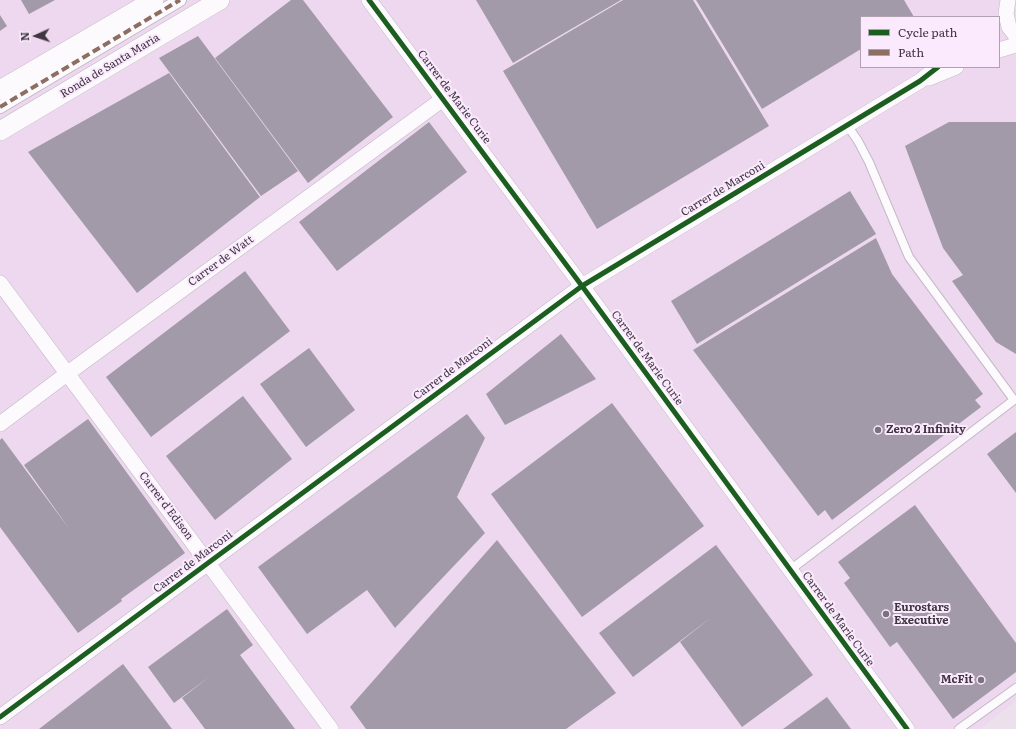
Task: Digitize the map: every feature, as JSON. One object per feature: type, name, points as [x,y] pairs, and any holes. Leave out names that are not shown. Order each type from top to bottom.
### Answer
[{"type":"street","points":[[0,90],[154,0]]},
{"type":"street","name":"Ronda de Santa Maria","points":[[0,107],[180,0]]},
{"type":"street","name":"Ronda de Santa Maria","points":[[0,131],[220,0]]},
{"type":"street","name":"Carrer de Marie Curie","points":[[369,0],[582,286],[906,729]]},
{"type":"street","points":[[1004,11],[1009,27],[1016,36]]},
{"type":"street","points":[[1000,50],[1016,45]]},
{"type":"street","name":"Carrer de Marconi","points":[[0,717],[582,286],[920,81],[937,68]]},
{"type":"street","name":"Carrer de Marconi","points":[[920,81],[953,68]]},
{"type":"street","name":"Carrer de Watt","points":[[0,424],[443,99]]},
{"type":"street","name":"Carrer d'Edison","points":[[0,283],[331,729]]},
{"type":"lane","points":[[790,570],[1014,400],[909,257],[869,162],[858,141],[847,125]]},
{"type":"lane","points":[[959,729],[1016,688]]},
{"type":"shaded area","points":[[0,0],[1016,0],[1016,701],[980,729],[0,729]]},
{"type":"building","points":[[21,0],[55,0],[29,14]]},
{"type":"building","points":[[291,0],[303,0],[393,117],[308,183],[215,58]]},
{"type":"building","points":[[476,0],[621,0],[513,63]]},
{"type":"building","points":[[623,0],[693,0],[769,126],[597,229],[503,71]]},
{"type":"building","points":[[696,0],[904,0],[913,16],[860,16],[860,50],[762,109]]},
{"type":"building","points":[[0,15],[7,26],[0,31]]},
{"type":"building","points":[[198,36],[298,171],[261,196],[159,58]]},
{"type":"building","points":[[169,73],[260,197],[137,293],[28,152]]},
{"type":"building","points":[[429,122],[467,172],[337,271],[299,222]]},
{"type":"building","points":[[949,122],[1016,122],[1016,354],[996,342],[952,281],[963,275],[943,248],[905,146]]},
{"type":"building","points":[[850,191],[876,234],[697,344],[671,301]]},
{"type":"building","points":[[876,238],[892,274],[983,394],[975,400],[981,407],[832,520],[825,510],[818,516],[693,350]]},
{"type":"building","points":[[245,271],[290,331],[151,437],[106,377]]},
{"type":"building","points":[[561,334],[596,379],[505,425],[486,394]]},
{"type":"building","points":[[309,348],[355,410],[306,447],[260,384]]},
{"type":"building","points":[[243,396],[292,459],[215,520],[166,456]]},
{"type":"building","points":[[612,403],[704,526],[582,617],[491,494]]},
{"type":"building","points":[[467,414],[485,438],[457,497],[453,492],[485,533],[395,628],[367,590],[307,634],[258,567]]},
{"type":"building","points":[[88,419],[185,553],[121,599],[122,601],[78,633],[0,527],[0,440],[2,438],[70,530],[24,465]]},
{"type":"building","points":[[1016,432],[1016,493],[987,454]]},
{"type":"building","points":[[915,505],[1016,643],[1016,672],[953,719],[897,642],[890,647],[844,583],[850,578],[838,562]]},
{"type":"building","points":[[497,540],[616,693],[566,729],[366,729],[350,707]]},
{"type":"building","points":[[716,545],[813,675],[742,727],[680,642],[713,616],[633,677],[599,633]]},
{"type":"building","points":[[227,609],[253,645],[240,655],[295,729],[205,729],[182,698],[209,677],[174,703],[148,667]]},
{"type":"building","points":[[123,664],[172,729],[39,729]]},
{"type":"building","points":[[827,697],[851,729],[783,729]]},
{"type":"marked path","points":[[0,107],[180,0]]},
{"type":"cycle path","points":[[369,0],[582,286],[907,729]]},
{"type":"cycle path","points":[[0,717],[582,286],[920,81],[937,68]]},
{"type":"place","name":"Zero 2 Infinity","points":[[878,430]]},
{"type":"place","name":"Eurostars Executive","points":[[886,614]]},
{"type":"place","name":"McFit","points":[[981,680]]}]
